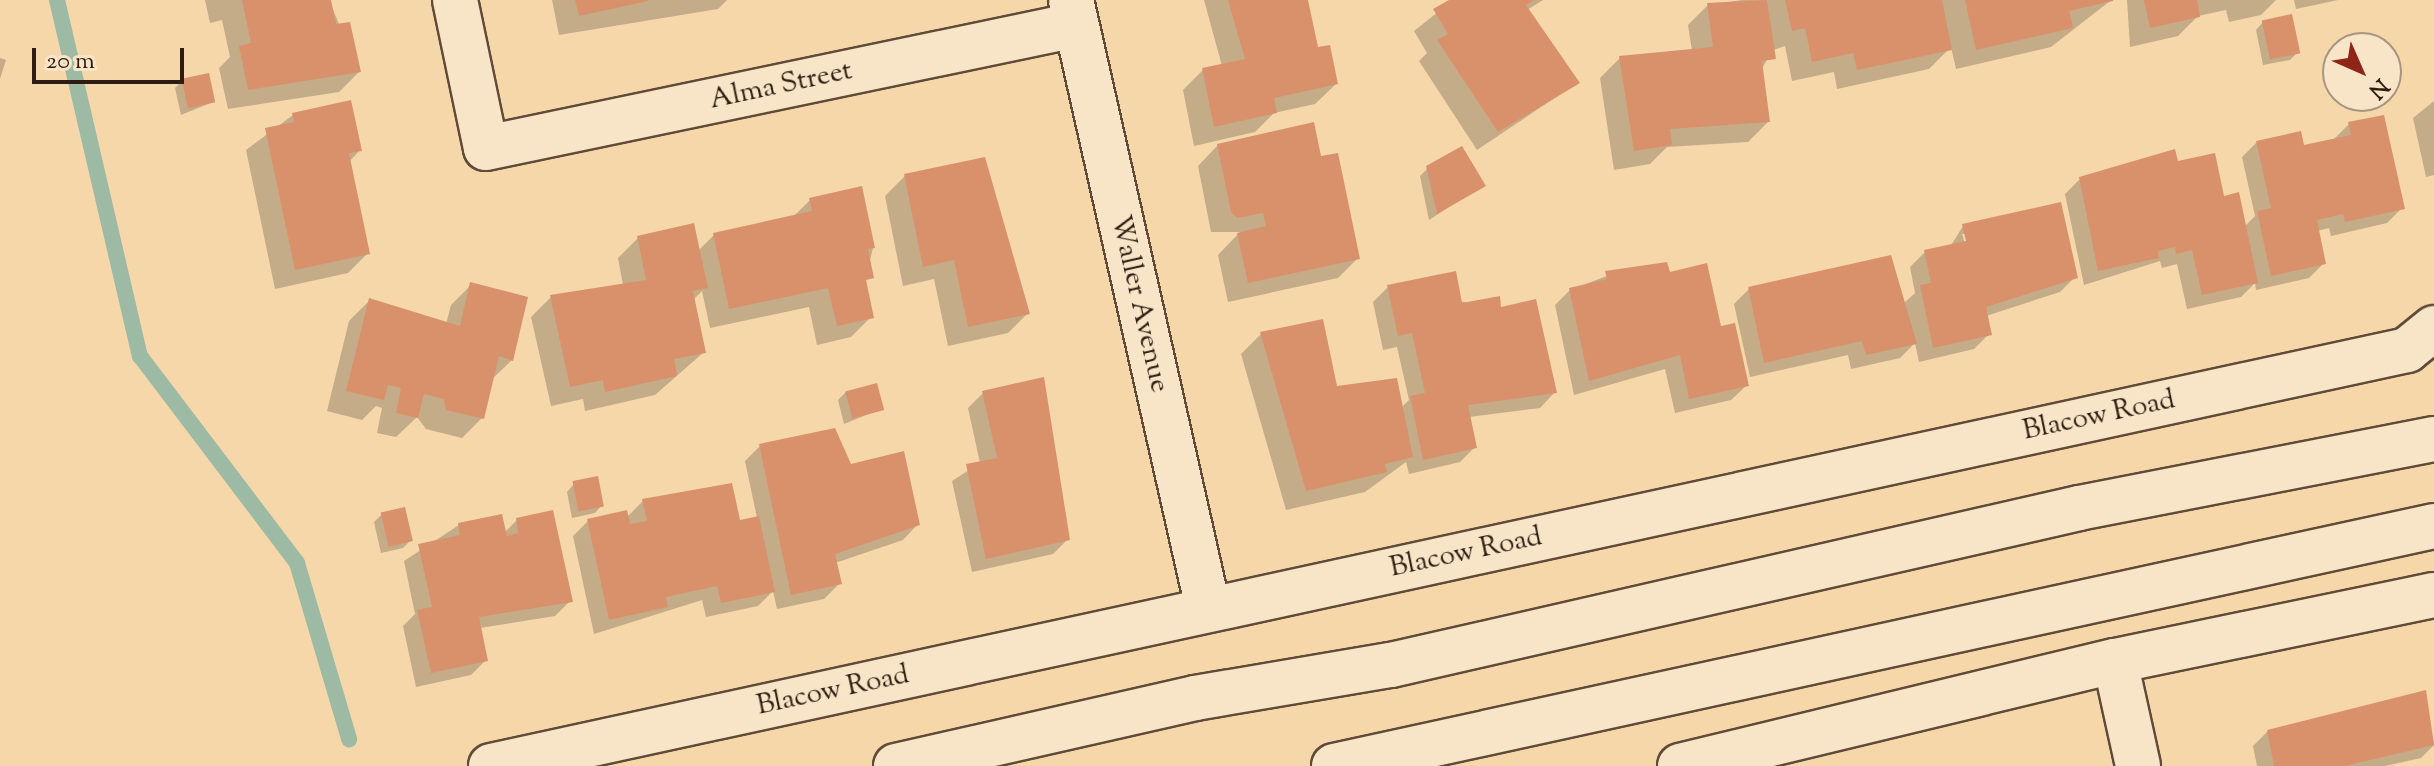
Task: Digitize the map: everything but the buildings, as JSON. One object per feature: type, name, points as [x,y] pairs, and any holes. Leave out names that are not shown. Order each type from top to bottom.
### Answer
[{"type":"street","name":"Alma Street","points":[[455,0],[486,148],[1073,12]]},
{"type":"street","name":"Waller Avenue","points":[[1073,12],[1208,608]]},
{"type":"street","name":"Blacow Road","points":[[491,766],[2407,350],[2434,328]]},
{"type":"street","points":[[896,766],[1195,698],[1391,665],[2079,508],[2434,439]]},
{"type":"street","points":[[1334,766],[2434,526]]},
{"type":"street","points":[[1680,766],[2115,661],[2434,595]]},
{"type":"street","points":[[2115,661],[2138,766]]},
{"type":"waterway","points":[[57,0],[140,356],[297,563],[349,739]]}]
